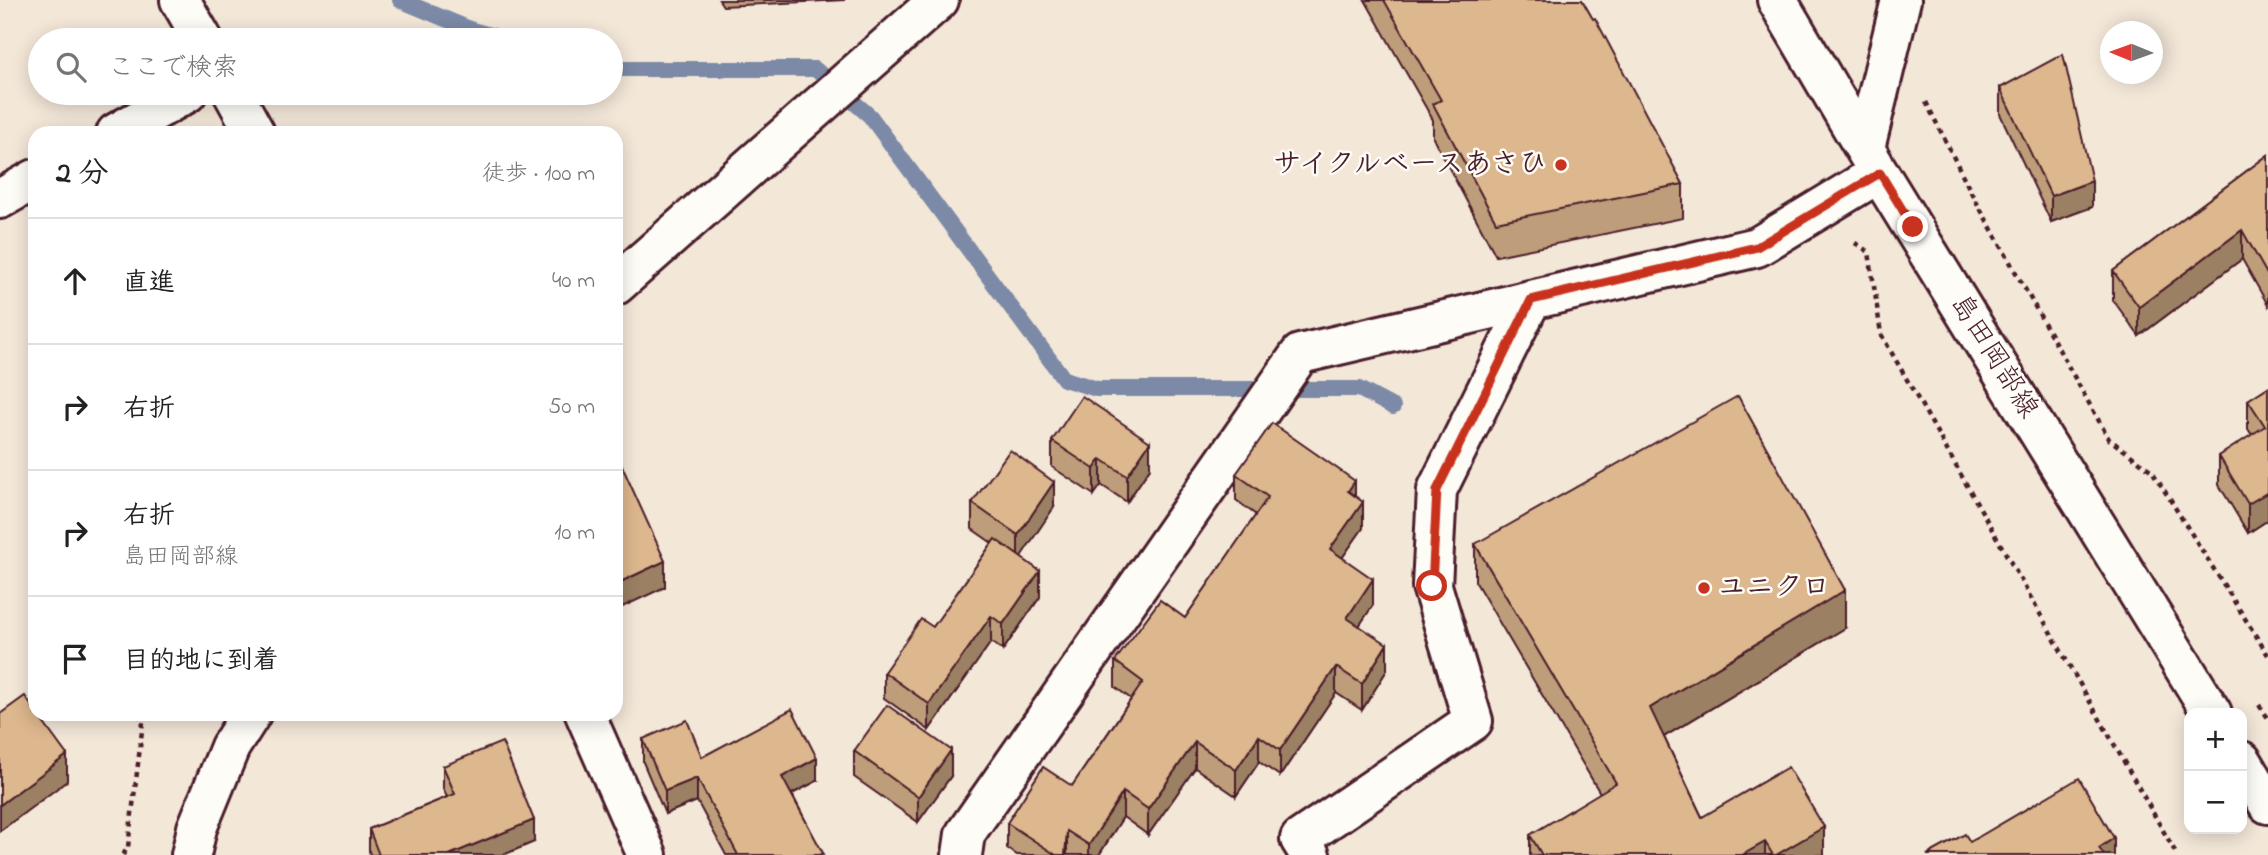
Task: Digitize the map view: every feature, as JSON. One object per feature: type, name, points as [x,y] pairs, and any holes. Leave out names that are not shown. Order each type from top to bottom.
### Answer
[{"type":"street","points":[[180,0],[196,28]]},
{"type":"street","points":[[623,279],[939,0]]},
{"type":"street","name":"島田岡部線","points":[[1777,0],[1872,160],[2209,708]]},
{"type":"street","points":[[962,855],[965,834],[1300,354],[1757,247],[1872,160],[1902,0]]},
{"type":"street","points":[[128,126],[166,105]]},
{"type":"street","points":[[240,105],[251,126]]},
{"type":"street","points":[[0,199],[28,183]]},
{"type":"street","points":[[1310,855],[1300,839],[1473,722],[1432,586],[1437,490],[1531,300]]},
{"type":"street","points":[[191,855],[197,828],[230,747],[247,721]]},
{"type":"street","points":[[589,721],[647,855]]},
{"type":"street","points":[[2247,769],[2268,804]]},
{"type":"path","points":[[1923,95],[1972,194],[2109,439],[2152,471],[2268,655]]},
{"type":"path","points":[[1846,238],[1869,251],[1881,334],[2177,855]]},
{"type":"path","points":[[123,855],[128,847],[143,721]]},
{"type":"building","points":[[1384,0],[1582,0],[1593,19],[1595,18],[1683,184],[1496,222],[1433,104],[1441,100]]},
{"type":"building","points":[[2063,54],[2092,181],[2051,196],[2000,88]]},
{"type":"building","points":[[2268,155],[2268,276],[2242,230],[2139,307],[2113,271]]},
{"type":"building","points":[[2268,387],[2268,492],[2248,504],[2219,456],[2265,426],[2248,400]]},
{"type":"building","points":[[1082,396],[1150,442],[1127,476],[1101,459],[1094,469],[1052,441]]},
{"type":"building","points":[[1738,396],[1845,590],[1650,708],[1702,817],[1788,767],[1824,827],[1776,855],[1773,855],[1765,842],[1742,855],[1542,855],[1530,835],[1616,783],[1475,544]]},
{"type":"building","points":[[1272,423],[1355,481],[1348,491],[1363,502],[1330,549],[1373,579],[1347,618],[1387,644],[1362,684],[1336,667],[1280,750],[1259,736],[1236,770],[1195,742],[1148,809],[1123,792],[1089,845],[1067,831],[1065,855],[1056,855],[1007,823],[1043,767],[1072,786],[1143,682],[1115,661],[1160,600],[1185,618],[1268,497],[1236,474]]},
{"type":"building","points":[[1010,450],[1054,482],[1018,535],[972,503]]},
{"type":"building","points":[[623,468],[665,561],[623,581]]},
{"type":"building","points":[[995,539],[1040,571],[1003,624],[991,616],[929,704],[884,672],[921,619],[933,627]]},
{"type":"building","points":[[25,696],[28,700],[28,721],[42,721],[67,755],[0,805],[0,714]]},
{"type":"building","points":[[887,705],[951,750],[918,797],[854,751]]},
{"type":"building","points":[[792,709],[817,758],[782,777],[823,853],[738,855],[697,778],[665,791],[643,739],[687,720],[702,757]]},
{"type":"building","points":[[502,742],[534,820],[449,855],[379,855],[369,829],[455,794],[443,766]]},
{"type":"building","points":[[2079,778],[2114,838],[2099,848],[2104,855],[1927,855],[1965,834],[1970,842]]},
{"type":"waterway","points":[[400,0],[467,28]]},
{"type":"waterway","points":[[623,69],[815,69],[870,116],[1064,379],[1097,389],[1359,389],[1393,407]]},
{"type":"place","name":"サイクルベースあさひ","points":[[1561,165]]},
{"type":"place","name":"ユニクロ","points":[[1704,588]]},
{"type":"route","points":[[1432,586],[1437,490],[1531,300],[1757,247],[1880,173],[1913,227]]}]
